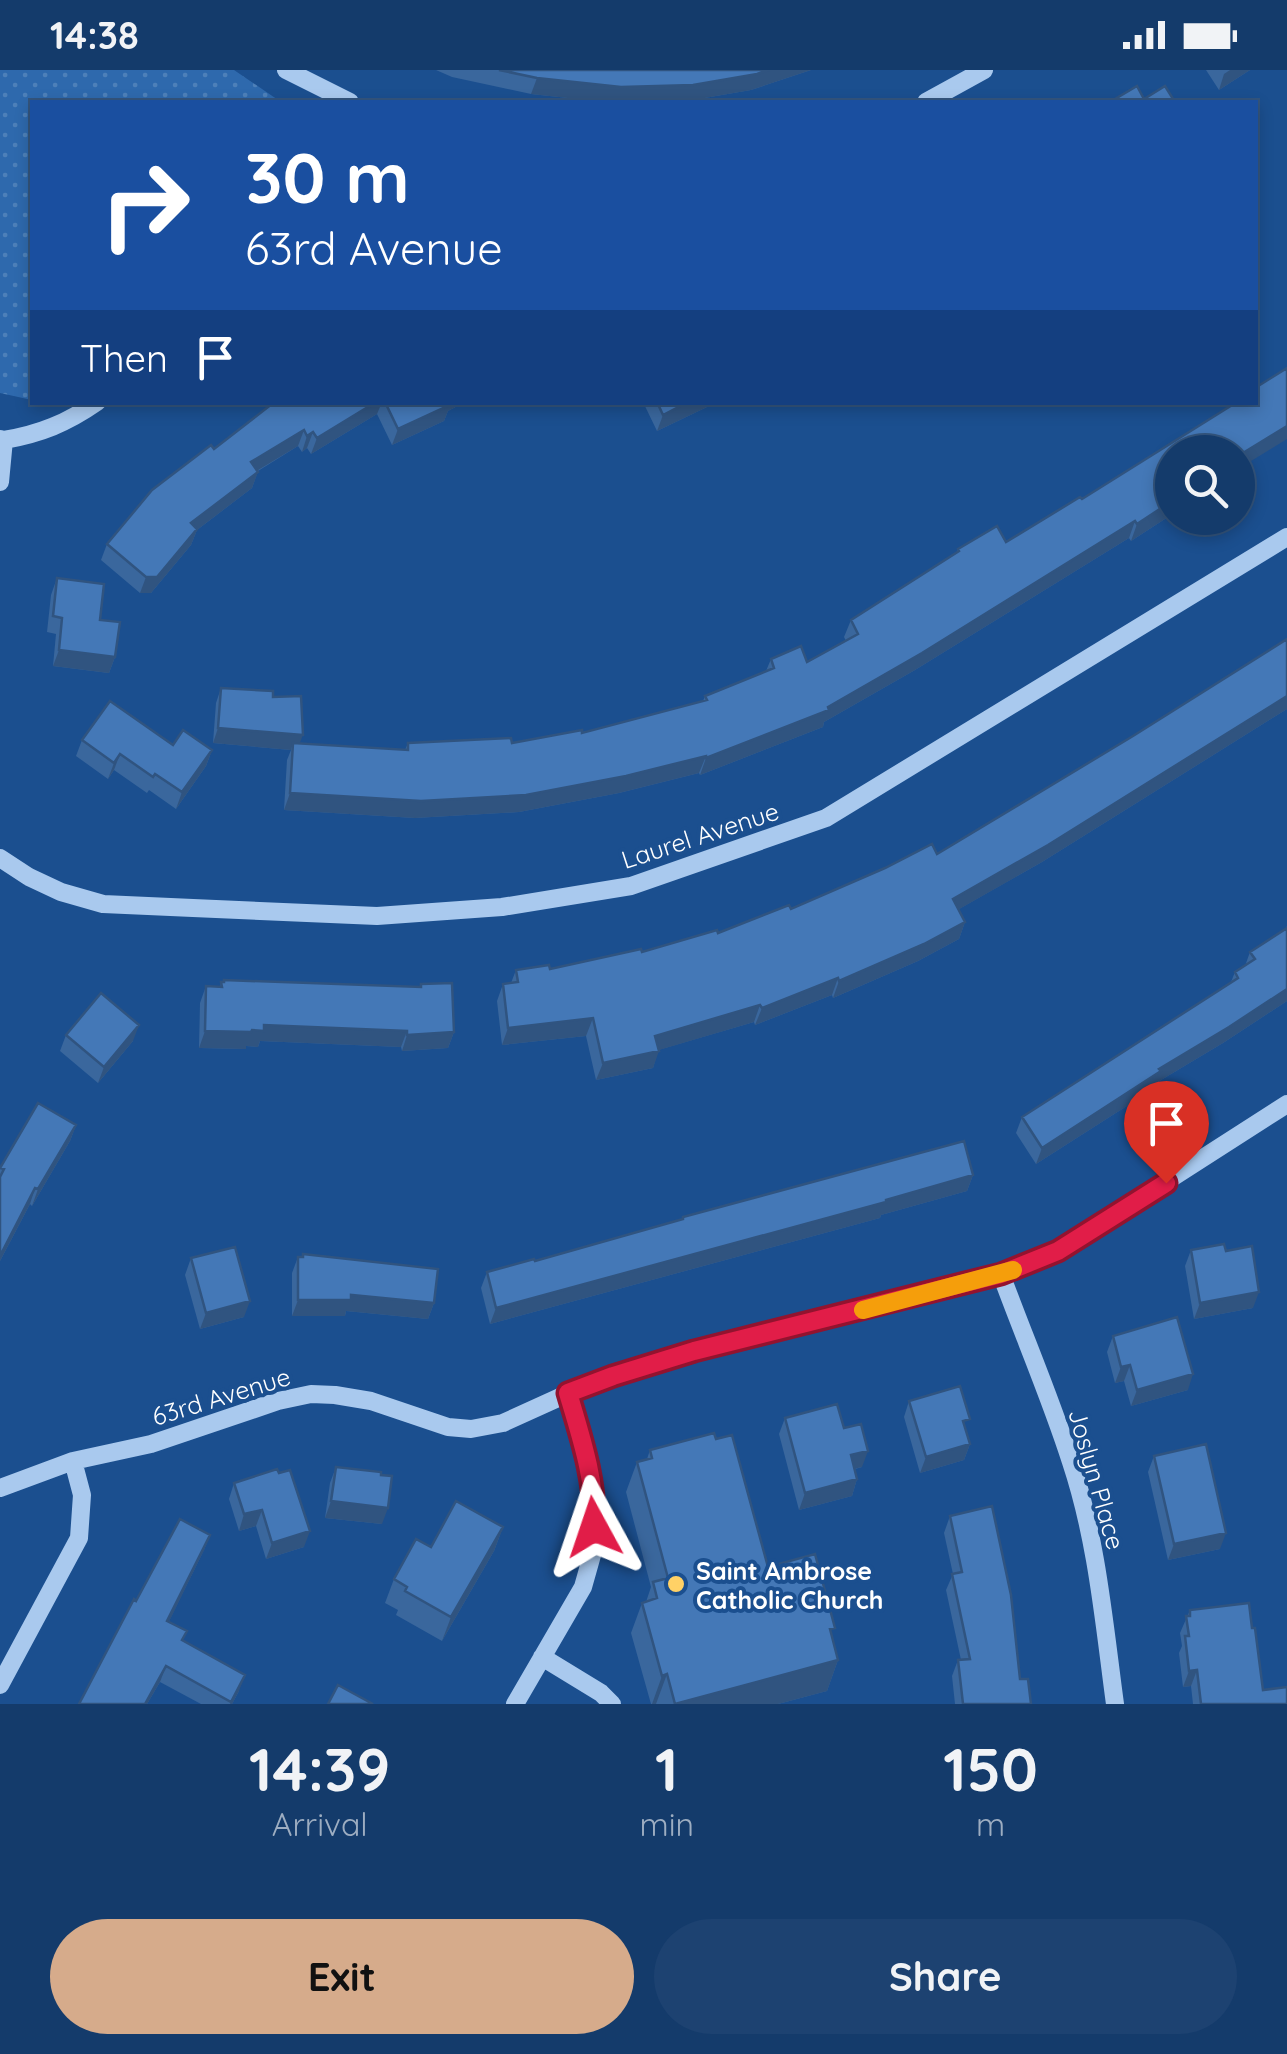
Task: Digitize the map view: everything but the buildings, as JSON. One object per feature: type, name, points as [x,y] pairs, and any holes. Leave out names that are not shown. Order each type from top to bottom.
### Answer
[{"type":"street","points":[[286,70],[346,100]]},
{"type":"street","points":[[930,100],[984,70]]},
{"type":"street","points":[[0,482],[2,440],[35,435],[65,423],[92,405]]},
{"type":"street","name":"Laurel Avenue","points":[[0,858],[62,892],[103,904],[211,909],[377,916],[502,907],[632,886],[826,818],[1287,537]]},
{"type":"street","name":"63rd Avenue","points":[[0,1488],[73,1461],[151,1444],[278,1400],[311,1394],[372,1402],[448,1427],[472,1429],[503,1423],[613,1376],[694,1351],[1001,1274],[1058,1251],[1287,1104]]},
{"type":"street","name":"Joslyn Place","points":[[1001,1274],[1071,1462],[1084,1508],[1096,1561],[1114,1704]]},
{"type":"street","points":[[515,1704],[583,1586],[594,1548],[595,1506],[568,1393]]},
{"type":"street","points":[[0,1684],[79,1538],[82,1495],[73,1461]]},
{"type":"street","points":[[542,1657],[601,1693],[612,1704]]},
{"type":"shaded area","points":[[0,70],[234,70],[278,100],[30,100],[30,400],[0,393]]},
{"type":"slow traffic","points":[[863,1310],[1013,1270]]},
{"type":"place","name":"Saint Ambrose Catholic Church","points":[[676,1584]]},
{"type":"route","points":[[594,1527],[588,1463],[568,1393],[694,1351],[1001,1274],[1058,1251],[1166,1183]]}]
